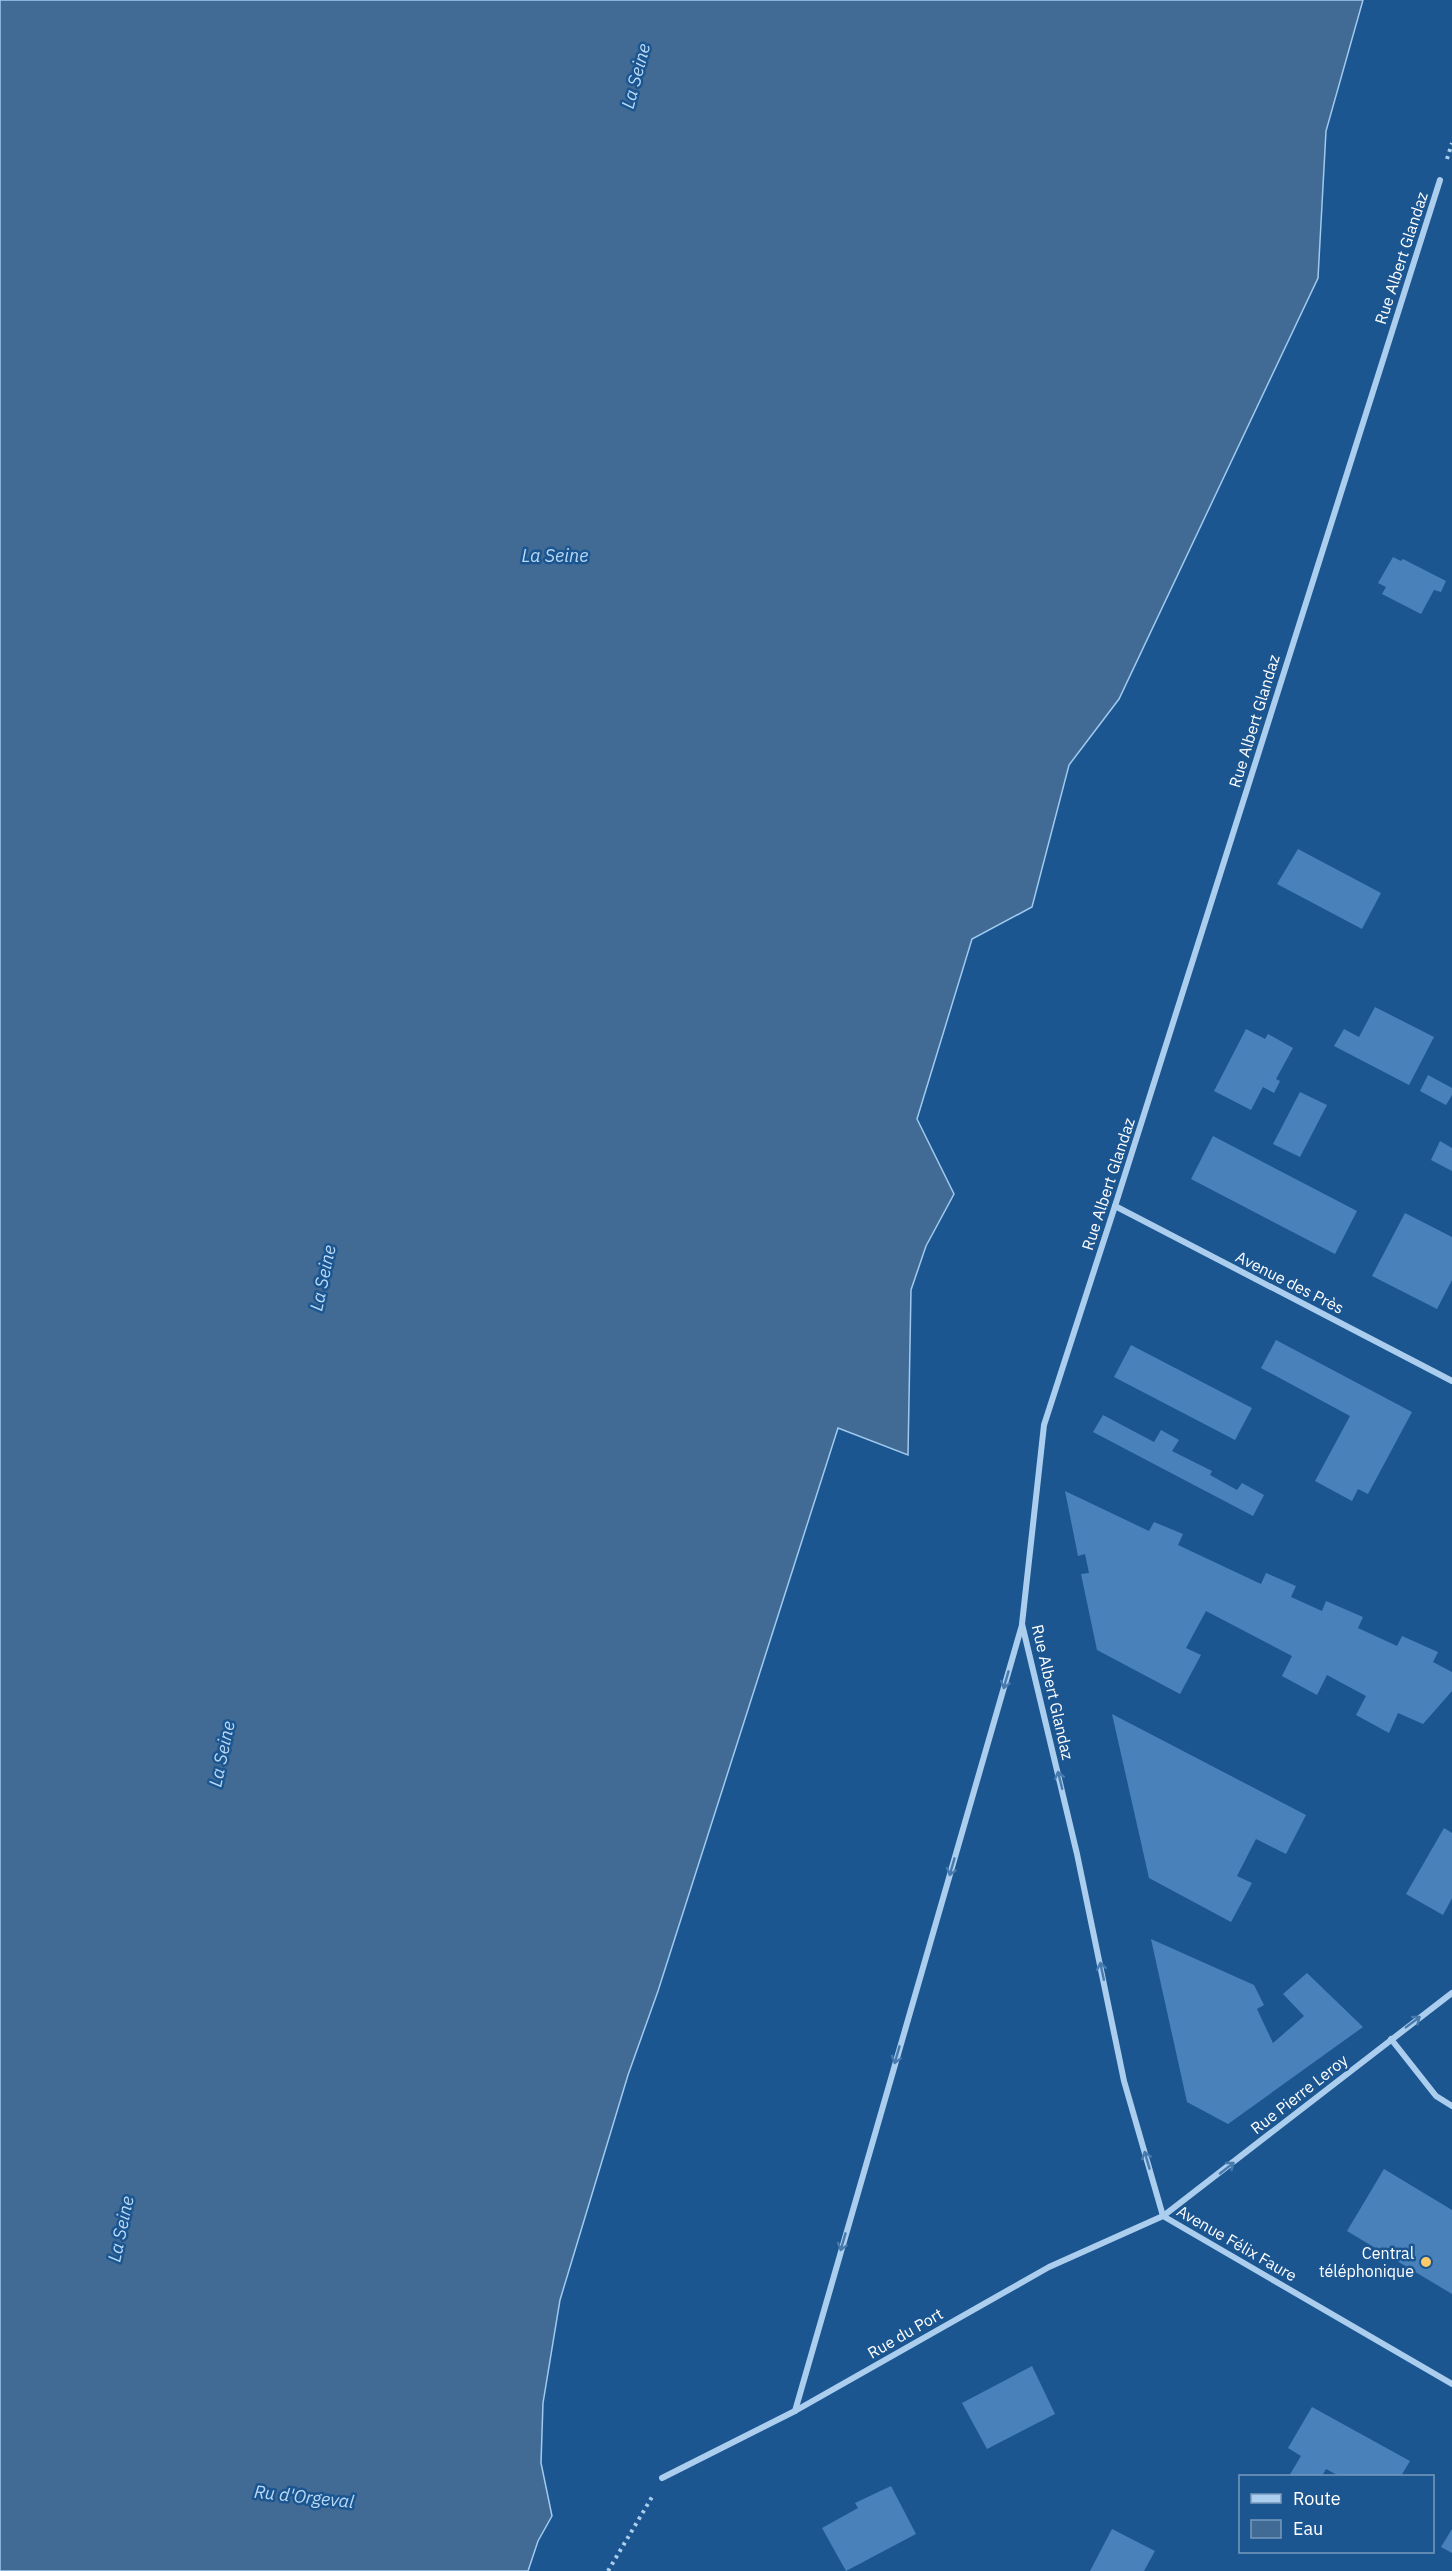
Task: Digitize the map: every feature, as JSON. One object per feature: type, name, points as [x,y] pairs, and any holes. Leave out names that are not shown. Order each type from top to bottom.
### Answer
[{"type":"street","name":"Rue Albert Glandaz","points":[[1163,2216],[1124,2081],[1077,1854],[1022,1624],[1044,1425],[1440,180]]},
{"type":"street","name":"Avenue des Près","points":[[1115,1206],[1452,1381]]},
{"type":"street","points":[[795,2411],[1022,1624]]},
{"type":"street","name":"Rue Pierre Leroy","points":[[1163,2216],[1452,1993]]},
{"type":"street","points":[[1391,2039],[1436,2096],[1452,2106]]},
{"type":"street","name":"Avenue Félix Faure","points":[[1163,2216],[1452,2384]]},
{"type":"street","name":"Rue du Port","points":[[662,2478],[795,2411],[1049,2267],[1163,2216]]},
{"type":"path","points":[[608,2571],[662,2478]]},
{"type":"water","name":"La Seine","points":[[0,0],[1363,0],[1326,131],[1318,278],[1119,699],[1069,765],[1032,907],[972,939],[917,1119],[954,1194],[926,1246],[911,1290],[908,1455],[838,1428],[658,1991],[628,2075],[560,2300],[543,2403],[541,2463],[552,2516],[538,2541],[528,2571],[0,2571]]},
{"type":"building","points":[[1393,557],[1401,561],[1403,559],[1446,581],[1441,592],[1434,590],[1421,614],[1382,594],[1386,587],[1378,583]]},
{"type":"building","points":[[1298,849],[1381,893],[1362,929],[1277,884]]},
{"type":"building","points":[[1375,1007],[1434,1037],[1409,1085],[1334,1046],[1344,1029],[1359,1037]]},
{"type":"building","points":[[1246,1029],[1265,1039],[1268,1034],[1293,1048],[1276,1079],[1280,1081],[1274,1093],[1263,1087],[1251,1110],[1214,1091]]},
{"type":"building","points":[[1428,1075],[1452,1088],[1452,1095],[1446,1105],[1420,1091]]},
{"type":"building","points":[[1300,1092],[1327,1105],[1300,1157],[1273,1144]]},
{"type":"building","points":[[1213,1136],[1357,1211],[1335,1254],[1191,1179]]},
{"type":"building","points":[[1440,1141],[1452,1148],[1452,1171],[1431,1160]]},
{"type":"building","points":[[1405,1213],[1452,1237],[1452,1280],[1437,1309],[1372,1276]]},
{"type":"building","points":[[1276,1340],[1412,1412],[1368,1494],[1358,1489],[1352,1501],[1315,1481],[1350,1416],[1261,1368]]},
{"type":"building","points":[[1131,1345],[1252,1408],[1235,1440],[1114,1377]]},
{"type":"building","points":[[1103,1415],[1154,1442],[1161,1430],[1179,1440],[1172,1451],[1212,1471],[1210,1475],[1237,1490],[1242,1483],[1264,1495],[1253,1516],[1093,1432]]},
{"type":"building","points":[[1065,1491],[1149,1531],[1154,1522],[1183,1534],[1178,1545],[1261,1584],[1266,1573],[1296,1586],[1291,1597],[1322,1611],[1326,1601],[1363,1617],[1358,1628],[1397,1646],[1402,1636],[1438,1652],[1433,1662],[1452,1672],[1452,1691],[1423,1724],[1398,1713],[1389,1733],[1356,1715],[1366,1696],[1327,1675],[1317,1695],[1282,1676],[1292,1656],[1206,1611],[1186,1648],[1201,1655],[1180,1694],[1097,1650],[1081,1574],[1089,1573],[1085,1554],[1078,1556]]},
{"type":"building","points":[[1112,1714],[1306,1815],[1286,1854],[1256,1839],[1237,1876],[1252,1883],[1231,1922],[1149,1878]]},
{"type":"building","points":[[1444,1828],[1452,1833],[1452,1898],[1443,1915],[1406,1894]]},
{"type":"building","points":[[1151,1939],[1254,1985],[1264,2005],[1257,2009],[1273,2043],[1304,2016],[1283,1994],[1307,1973],[1363,2027],[1228,2124],[1187,2102]]},
{"type":"building","name":"Central téléphonique","points":[[1384,2169],[1452,2210],[1452,2294],[1347,2231]]},
{"type":"building","points":[[1032,2366],[1055,2414],[987,2449],[962,2403]]},
{"type":"building","points":[[1312,2407],[1410,2461],[1402,2475],[1337,2475],[1326,2469],[1323,2475],[1290,2475],[1301,2456],[1288,2448]]},
{"type":"building","points":[[891,2486],[916,2534],[846,2571],[822,2528],[858,2508],[855,2503]]},
{"type":"building","points":[[1112,2529],[1155,2551],[1144,2571],[1090,2571]]},
{"type":"building","points":[[1452,2529],[1452,2553],[1441,2547]]},
{"type":"place","name":"Central téléphonique","points":[[1426,2262]]},
{"type":"water label","name":"Ru d'Orgeval","points":[[304,2497]]}]
